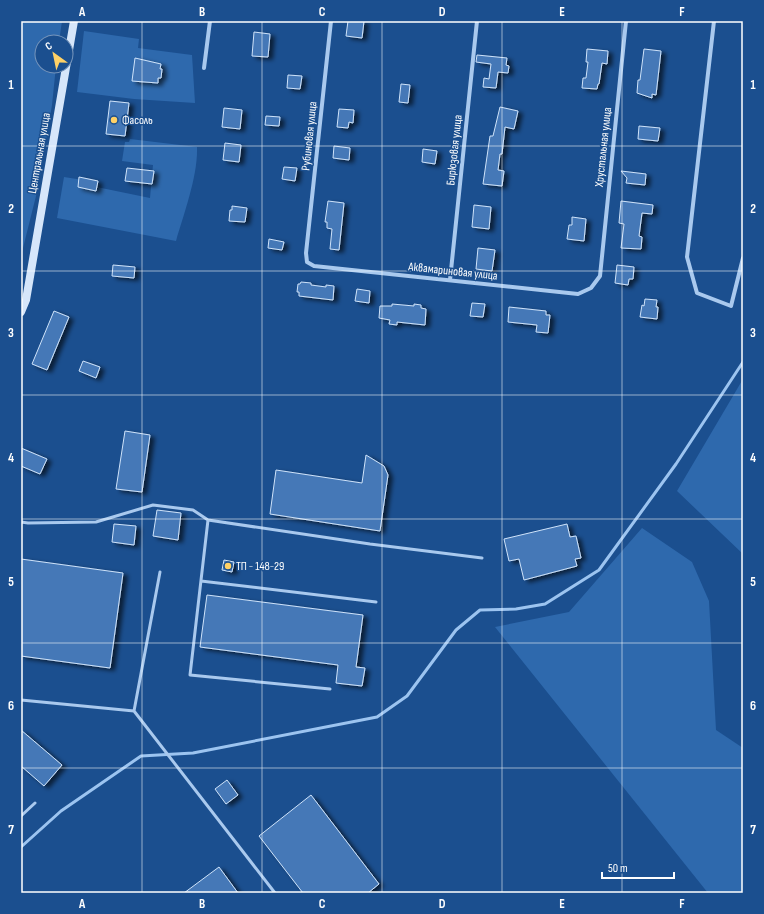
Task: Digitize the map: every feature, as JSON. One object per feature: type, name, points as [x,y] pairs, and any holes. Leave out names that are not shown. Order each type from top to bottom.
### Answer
[{"type":"main road","name":"Центральная улица","points":[[21,312],[26,300],[74,21]]},
{"type":"street","points":[[204,68],[210,21]]},
{"type":"street","name":"Рубиновая улица","points":[[306,253],[331,21]]},
{"type":"street","name":"Бирюзовая улица","points":[[450,280],[477,21]]},
{"type":"street","name":"Хрустальная улица","points":[[600,276],[626,21]]},
{"type":"street","points":[[714,21],[687,257],[697,292],[731,306],[743,258]]},
{"type":"street","name":"Аквамариновая улица","points":[[306,253],[307,262],[314,266],[578,294],[591,288],[600,276]]},
{"type":"lane","points":[[21,522],[96,522],[154,505],[193,510],[208,520],[370,544],[482,558]]},
{"type":"lane","points":[[208,520],[190,675],[330,688]]},
{"type":"lane","points":[[134,711],[160,572]]},
{"type":"lane","points":[[201,581],[376,602]]},
{"type":"lane","points":[[21,700],[134,711],[275,893]]},
{"type":"lane","points":[[21,816],[35,803]]},
{"type":"shaded area","points":[[21,21],[62,21],[60,34],[34,34],[34,74],[55,74],[52,105],[38,188],[21,256]]},
{"type":"shaded area","points":[[84,31],[139,39],[138,48],[192,55],[195,103],[134,99],[77,92]]},
{"type":"shaded area","points":[[130,139],[197,147],[197,158],[193,182],[176,241],[57,218],[64,177],[83,180],[82,184],[150,198],[153,165],[122,161],[125,142],[129,142]]},
{"type":"shaded area","points":[[743,379],[743,554],[677,491]]},
{"type":"shaded area","points":[[642,528],[692,562],[709,601],[716,730],[743,748],[743,893],[708,893],[495,627],[569,612]]},
{"type":"building","points":[[348,21],[364,21],[362,38],[346,36]]},
{"type":"building","points":[[254,32],[270,34],[268,57],[252,56]]},
{"type":"building","points":[[587,49],[608,51],[607,64],[602,63],[597,89],[582,88],[583,78],[586,78],[588,62],[586,62]]},
{"type":"building","points":[[644,49],[661,51],[656,95],[652,94],[652,98],[637,93]]},
{"type":"building","points":[[477,55],[507,58],[506,65],[509,66],[508,73],[498,72],[496,88],[483,87],[484,78],[489,79],[491,64],[476,62]]},
{"type":"building","points":[[135,58],[161,64],[161,78],[158,78],[158,83],[132,81]]},
{"type":"building","points":[[288,75],[302,76],[300,89],[287,88]]},
{"type":"building","points":[[401,84],[410,85],[408,103],[399,102]]},
{"type":"building","points":[[110,101],[129,103],[125,136],[106,134]]},
{"type":"building","points":[[500,107],[518,111],[514,129],[505,127],[502,154],[500,154],[498,170],[504,171],[502,186],[483,184],[490,136],[493,136]]},
{"type":"building","points":[[224,108],[242,110],[240,129],[222,127]]},
{"type":"building","points":[[339,109],[354,110],[353,123],[349,122],[348,128],[337,127]]},
{"type":"building","points":[[266,116],[280,117],[279,126],[265,125]]},
{"type":"building","points":[[639,126],[660,128],[658,141],[638,139]]},
{"type":"building","points":[[225,143],[241,145],[239,162],[223,160]]},
{"type":"building","points":[[334,146],[350,148],[349,160],[333,158]]},
{"type":"building","points":[[423,149],[437,151],[435,164],[422,162]]},
{"type":"building","points":[[284,167],[297,168],[295,181],[282,179]]},
{"type":"building","points":[[127,168],[154,171],[152,184],[125,181]]},
{"type":"building","points":[[621,171],[646,174],[645,185],[626,183],[627,178]]},
{"type":"building","points":[[79,177],[98,181],[96,191],[78,187]]},
{"type":"building","points":[[328,201],[344,203],[339,250],[330,249],[332,229],[327,228],[327,222],[325,222]]},
{"type":"building","points":[[621,201],[653,205],[652,214],[642,213],[639,236],[642,237],[641,249],[621,248],[624,224],[619,223]]},
{"type":"building","points":[[474,205],[491,207],[489,229],[472,227]]},
{"type":"building","points":[[232,206],[247,208],[245,222],[229,221]]},
{"type":"building","points":[[572,217],[586,219],[584,241],[567,239],[569,225],[572,225]]},
{"type":"building","points":[[269,239],[284,242],[282,250],[268,248]]},
{"type":"building","points":[[478,248],[495,250],[492,271],[476,269]]},
{"type":"building","points":[[113,265],[135,267],[134,278],[112,276]]},
{"type":"building","points":[[617,265],[634,267],[633,279],[629,279],[628,285],[615,283]]},
{"type":"building","points":[[301,282],[326,287],[326,285],[334,286],[333,300],[299,296],[299,292],[297,292],[298,284]]},
{"type":"building","points":[[357,289],[370,291],[369,303],[355,301]]},
{"type":"building","points":[[645,299],[657,300],[657,319],[640,317],[642,305],[644,306]]},
{"type":"building","points":[[472,303],[485,304],[483,317],[470,316]]},
{"type":"building","points":[[392,304],[414,306],[414,304],[421,305],[421,308],[426,309],[425,325],[397,322],[397,325],[389,324],[390,320],[379,318],[380,306],[392,306]]},
{"type":"building","points":[[509,307],[546,311],[546,315],[550,315],[548,333],[536,332],[537,325],[508,322]]},
{"type":"building","points":[[54,311],[69,317],[47,370],[32,364]]},
{"type":"building","points":[[83,361],[100,367],[96,378],[79,371]]},
{"type":"building","points":[[125,431],[150,435],[142,492],[116,489]]},
{"type":"building","points":[[21,448],[47,459],[40,474],[21,466]]},
{"type":"building","points":[[366,455],[384,466],[388,475],[380,531],[270,514],[276,470],[362,483]]},
{"type":"building","points":[[157,510],[181,513],[178,540],[153,536]]},
{"type":"building","points":[[114,524],[136,526],[134,545],[112,542]]},
{"type":"building","points":[[567,524],[570,537],[576,536],[581,558],[575,559],[577,566],[524,580],[519,559],[509,561],[504,539]]},
{"type":"building","points":[[21,559],[123,573],[110,668],[21,656]]},
{"type":"building","name":"ТП - 148-29","points":[[224,560],[234,562],[232,572],[222,570]]},
{"type":"building","points":[[207,595],[363,615],[356,667],[365,668],[362,686],[336,683],[338,665],[200,647]]},
{"type":"building","points":[[21,730],[62,765],[44,786],[21,766]]},
{"type":"building","points":[[227,780],[238,795],[226,804],[215,789]]},
{"type":"building","points":[[311,795],[379,884],[368,893],[303,893],[259,836]]},
{"type":"building","points":[[219,867],[238,893],[184,893]]},
{"type":"waterway","points":[[21,847],[61,811],[141,756],[193,753],[377,717],[407,696],[456,630],[480,610],[516,609],[545,604],[599,570],[676,464],[743,362]]},
{"type":"place","name":"Фасоль","points":[[114,120]]},
{"type":"place","name":"ТП - 148-29","points":[[228,566]]}]
